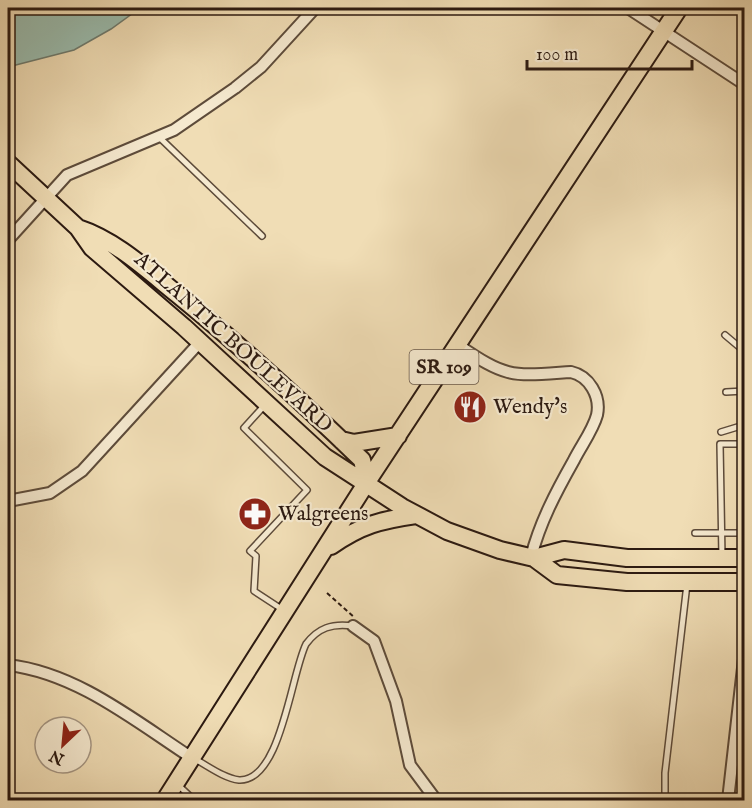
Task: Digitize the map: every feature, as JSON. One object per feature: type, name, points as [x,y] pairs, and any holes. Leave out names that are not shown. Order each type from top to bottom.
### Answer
[{"type":"main road","name":"SR 109","points":[[165,801],[367,482],[679,8]]},
{"type":"main road","name":"ATLANTIC BOULEVARD","points":[[8,163],[78,228],[92,248],[325,456],[416,515],[447,531],[500,550],[533,558],[557,575],[627,582],[744,582]]},
{"type":"main road","name":"ATLANTIC BOULEVARD","points":[[78,228],[99,235],[156,276],[234,340],[362,460],[367,482]]},
{"type":"main road","points":[[341,440],[354,443],[398,436]]},
{"type":"main road","points":[[323,552],[353,530],[378,520],[416,515]]},
{"type":"main road","name":"ATLANTIC BOULEVARD","points":[[533,558],[564,550],[627,558],[744,558]]},
{"type":"street","points":[[8,240],[67,175],[159,137],[200,115],[261,67],[315,8]]},
{"type":"street","points":[[628,8],[744,84]]},
{"type":"street","points":[[744,180],[744,197]]},
{"type":"street","points":[[8,501],[50,493],[82,471],[200,342]]},
{"type":"street","points":[[458,345],[486,364],[508,374],[571,372],[581,374],[592,386],[598,403],[595,422],[549,506],[533,558]]},
{"type":"street","points":[[353,626],[374,641],[396,701],[410,765],[436,801]]},
{"type":"street","points":[[728,801],[744,659]]},
{"type":"street","points":[[8,665],[44,673],[69,682],[192,758]]},
{"type":"lane","points":[[159,137],[262,236]]},
{"type":"lane","points":[[725,335],[744,351]]},
{"type":"lane","points":[[726,392],[744,391]]},
{"type":"lane","points":[[267,402],[244,428],[307,490],[250,550],[256,556],[254,591],[286,611]]},
{"type":"lane","points":[[722,432],[744,425]]},
{"type":"lane","points":[[722,558],[720,444],[744,444]]},
{"type":"lane","points":[[695,534],[744,533]]},
{"type":"lane","points":[[665,801],[665,773],[687,582]]},
{"type":"lane","points":[[192,758],[238,780],[249,779],[258,774],[265,767],[273,750],[306,644],[314,634],[324,628],[337,625],[353,626]]},
{"type":"lane","points":[[176,783],[194,801]]},
{"type":"path","points":[[327,593],[354,615],[353,626]]},
{"type":"shaded area","points":[[8,8],[140,8],[111,29],[74,50],[8,67]]},
{"type":"place","name":"Wendy's","points":[[470,407]]},
{"type":"place","name":"Walgreens","points":[[255,514]]}]
